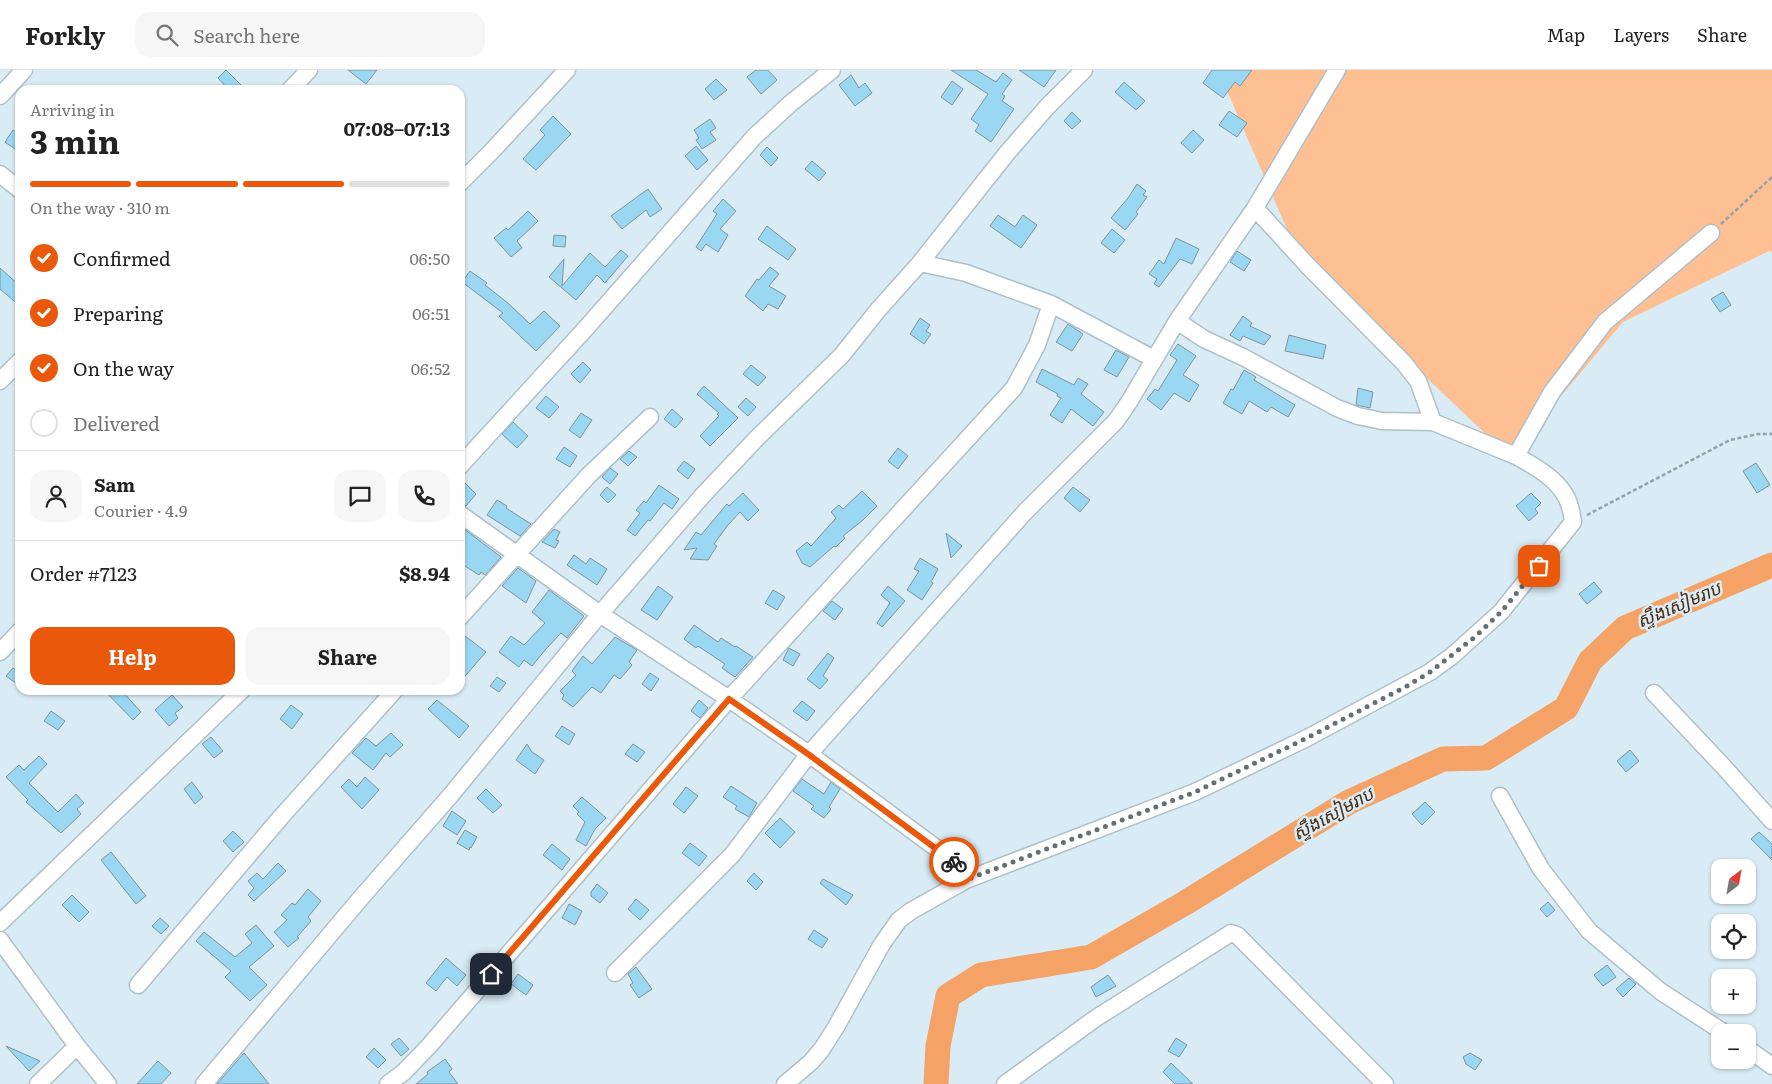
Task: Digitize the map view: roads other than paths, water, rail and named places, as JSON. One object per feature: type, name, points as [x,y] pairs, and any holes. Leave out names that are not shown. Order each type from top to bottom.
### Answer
[{"type":"street","points":[[0,96],[24,70]]},
{"type":"street","points":[[295,85],[309,70]]},
{"type":"street","points":[[465,179],[567,70]]},
{"type":"street","points":[[465,461],[588,327],[754,137],[791,103],[832,70]]},
{"type":"street","points":[[204,1084],[360,899],[450,796],[600,614],[703,494],[842,355],[878,310],[920,263],[1007,153],[1047,107],[1084,70]]},
{"type":"street","points":[[615,973],[732,855],[808,754],[1025,512],[1116,421],[1177,321],[1255,208],[1337,70]]},
{"type":"street","points":[[0,174],[15,186]]},
{"type":"street","points":[[1255,208],[1308,266],[1404,363],[1418,381],[1433,422]]},
{"type":"street","points":[[1516,456],[1552,392],[1605,322],[1711,233]]},
{"type":"street","points":[[920,263],[966,273],[1051,304],[1154,359]]},
{"type":"street","points":[[388,1084],[404,1072],[429,1046],[729,699],[1014,388],[1036,345],[1051,304]]},
{"type":"street","points":[[785,1084],[822,1049],[836,1028],[882,944],[899,920],[925,902],[966,880],[1195,792],[1315,734],[1430,672],[1468,643],[1501,612],[1573,522],[1566,496],[1557,484],[1544,473],[1516,456],[1433,422],[1382,421],[1358,416],[1337,408],[1243,357],[1204,339],[1177,321]]},
{"type":"street","points":[[0,381],[15,366]]},
{"type":"street","points":[[465,612],[589,475],[650,417]]},
{"type":"street","points":[[465,518],[600,614],[729,699],[808,754],[955,862],[966,880]]},
{"type":"street","points":[[0,652],[15,636]]},
{"type":"street","points":[[1654,693],[1772,821]]},
{"type":"street","points":[[0,923],[237,695]]},
{"type":"street","points":[[138,985],[281,817],[391,695]]},
{"type":"street","points":[[1500,796],[1540,869],[1589,931],[1660,991],[1711,1024]]},
{"type":"street","points":[[1005,1084],[1096,1018],[1231,933],[1237,935],[1385,1084]]},
{"type":"street","points":[[0,940],[77,1046],[108,1084]]},
{"type":"street","points":[[38,1084],[77,1046]]},
{"type":"street","points":[[1756,1055],[1772,1066]]},
{"type":"waterway","name":"ស្ទឹងសៀមរាប","points":[[936,1084],[938,1046],[948,996],[981,975],[1091,957],[1185,903],[1349,802],[1443,759],[1486,758],[1566,708],[1590,661],[1625,628],[1772,565]]}]
